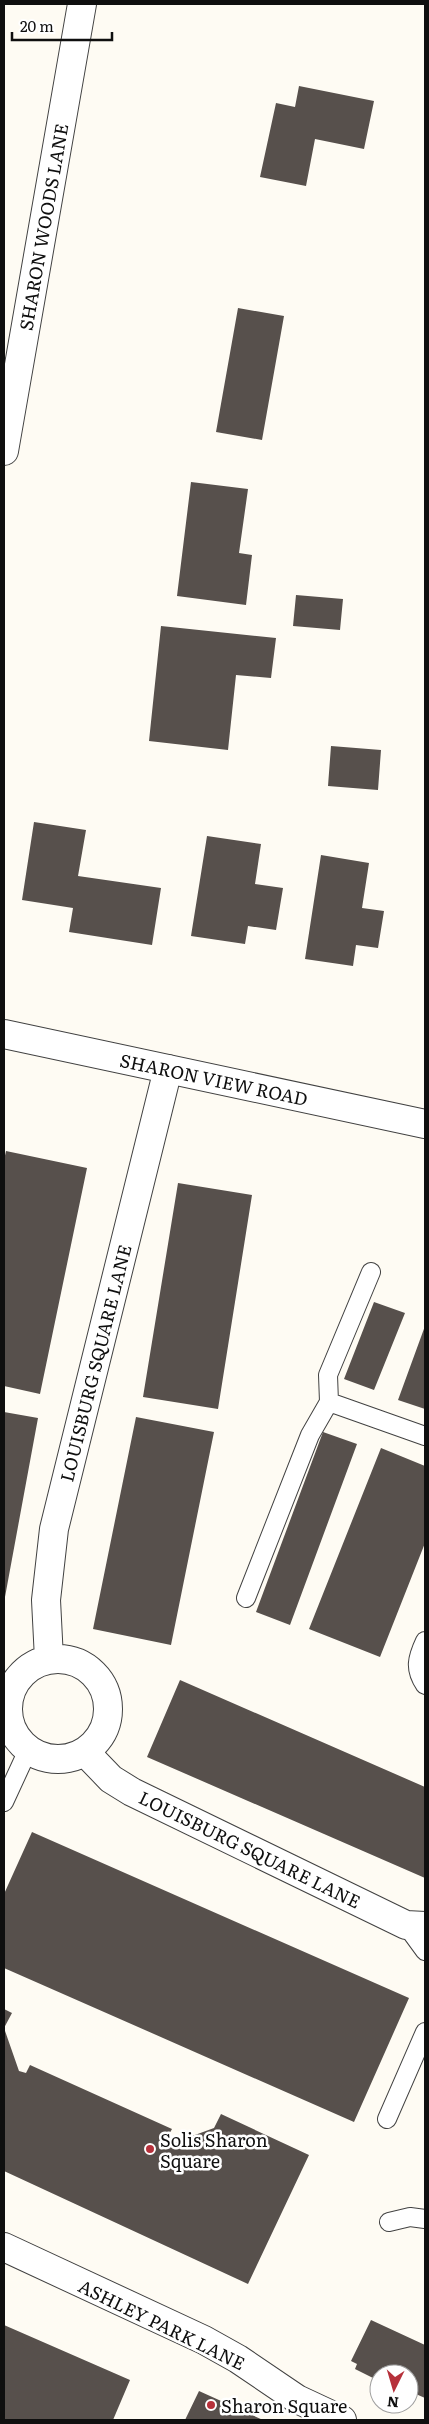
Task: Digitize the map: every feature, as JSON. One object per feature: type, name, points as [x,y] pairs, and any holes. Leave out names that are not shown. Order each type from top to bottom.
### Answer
[{"type":"street","name":"SHARON WOODS LANE","points":[[4,451],[82,4]]},
{"type":"street","name":"SHARON VIEW ROAD","points":[[4,1034],[425,1124]]},
{"type":"street","name":"LOUISBURG SQUARE LANE","points":[[50,1659],[46,1600],[54,1529],[168,1069]]},
{"type":"street","points":[[50,1659],[70,1660],[88,1668],[101,1683],[108,1701],[108,1721],[99,1739],[85,1752],[66,1759],[46,1758],[28,1750],[15,1736],[8,1718],[8,1698],[16,1680],[31,1666],[50,1659]]},
{"type":"street","name":"LOUISBURG SQUARE LANE","points":[[85,1752],[111,1779],[132,1792],[416,1926]]},
{"type":"street","name":"ASHLEY PARK LANE","points":[[4,2247],[204,2340],[238,2359],[297,2399],[342,2420]]},
{"type":"lane","points":[[246,1598],[310,1435],[329,1402],[328,1375],[371,1272]]},
{"type":"lane","points":[[329,1402],[425,1436]]},
{"type":"lane","points":[[425,1641],[419,1654],[418,1674],[425,1685]]},
{"type":"lane","points":[[4,1802],[28,1750]]},
{"type":"lane","points":[[416,1926],[425,1951]]},
{"type":"lane","points":[[387,2119],[425,2032]]},
{"type":"lane","points":[[389,2222],[410,2217],[425,2219]]},
{"type":"building","points":[[299,86],[374,101],[364,149],[315,139],[306,186],[260,177],[276,103],[295,107]]},
{"type":"building","points":[[238,308],[284,316],[262,440],[216,432]]},
{"type":"building","points":[[191,482],[248,489],[239,553],[252,555],[246,605],[177,596]]},
{"type":"building","points":[[296,595],[343,599],[340,630],[293,626]]},
{"type":"building","points":[[161,626],[276,638],[271,678],[236,675],[228,750],[149,741]]},
{"type":"building","points":[[331,746],[381,750],[378,790],[328,786]]},
{"type":"building","points":[[34,822],[86,830],[78,876],[161,888],[152,945],[69,932],[73,908],[22,900]]},
{"type":"building","points":[[207,836],[261,844],[255,884],[283,888],[276,930],[248,926],[245,944],[191,936]]},
{"type":"building","points":[[321,855],[369,863],[362,908],[384,911],[378,948],[356,945],[353,966],[305,959]]},
{"type":"building","points":[[6,1151],[87,1168],[40,1394],[4,1386],[4,1160]]},
{"type":"building","points":[[178,1183],[252,1195],[218,1409],[143,1397]]},
{"type":"building","points":[[374,1302],[405,1313],[374,1390],[344,1379]]},
{"type":"building","points":[[425,1326],[425,1409],[398,1400]]},
{"type":"building","points":[[4,1412],[38,1418],[5,1597],[4,1597]]},
{"type":"building","points":[[136,1417],[214,1432],[171,1645],[93,1629]]},
{"type":"building","points":[[323,1432],[357,1444],[290,1625],[256,1612]]},
{"type":"building","points":[[381,1448],[425,1466],[425,1543],[380,1657],[309,1629]]},
{"type":"building","points":[[180,1680],[425,1787],[425,1878],[147,1757]]},
{"type":"building","points":[[32,1832],[409,1998],[354,2122],[4,1968],[4,1894]]},
{"type":"building","points":[[4,2009],[12,2013],[4,2028]]},
{"type":"building","name":"Solis Sharon Square","points":[[4,2028],[19,2071],[26,2073],[30,2065],[172,2129],[166,2140],[173,2143],[214,2128],[221,2114],[309,2155],[248,2284],[4,2171]]},
{"type":"building","points":[[371,2320],[425,2345],[425,2398],[419,2395],[419,2364],[369,2364],[369,2376],[355,2369],[357,2364],[351,2361]]},
{"type":"building","points":[[4,2325],[130,2380],[113,2420],[4,2420]]},
{"type":"building","name":"Sharon Square","points":[[199,2391],[263,2420],[185,2420]]},
{"type":"place","name":"Solis Sharon Square","points":[[150,2149]]},
{"type":"place","name":"Sharon Square","points":[[211,2405]]}]
